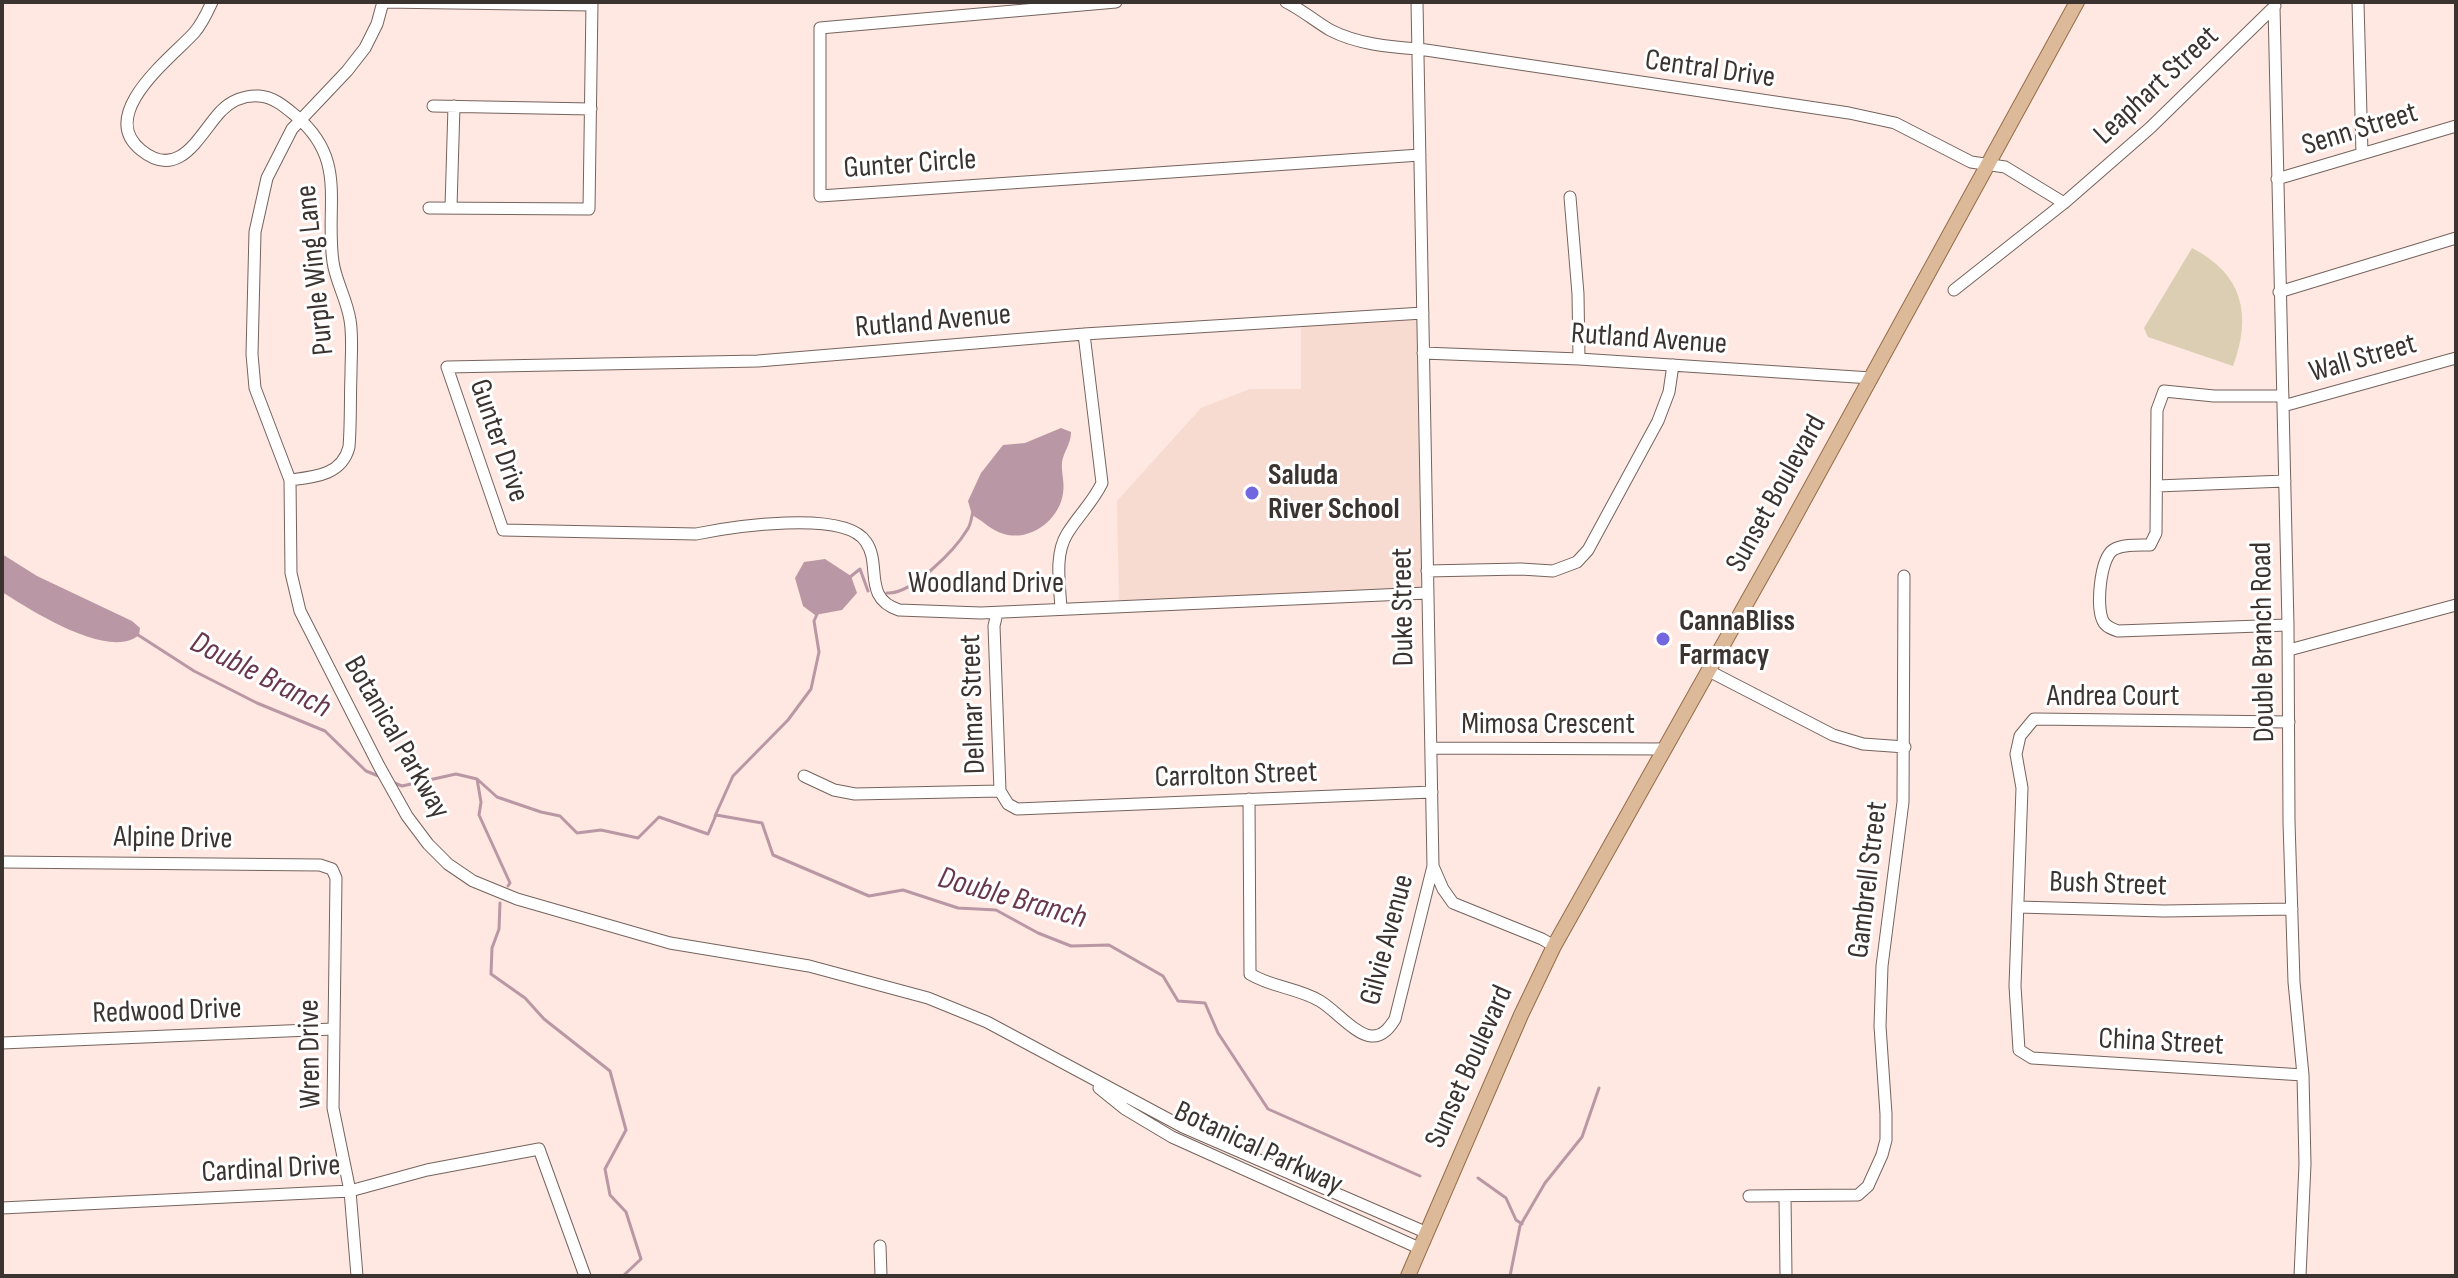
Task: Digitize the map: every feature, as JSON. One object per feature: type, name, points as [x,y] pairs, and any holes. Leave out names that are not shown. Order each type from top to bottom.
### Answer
[{"type":"main road","name":"Sunset Boulevard","points":[[1408,1276],[1554,946],[2077,2]]},
{"type":"street","points":[[212,2],[194,32],[157,66],[132,106],[128,123],[140,150],[157,159],[180,156],[201,140],[221,111],[233,102],[248,97],[273,100],[299,119]]},
{"type":"street","points":[[383,2],[592,4],[589,209],[429,208]]},
{"type":"street","name":"Botanical Parkway","points":[[383,2],[372,36],[356,60],[299,119],[278,151],[260,200],[255,232],[252,307],[255,388],[290,480],[290,560],[296,598],[306,626],[379,766],[420,834],[448,864],[473,881],[499,893],[670,943],[809,966],[928,998],[987,1022],[1086,1078],[1183,1127],[1425,1232]]},
{"type":"street","name":"Gunter Circle","points":[[1116,2],[820,28],[820,196],[1420,155]]},
{"type":"street","points":[[1286,2],[1347,37],[1384,46],[1419,49]]},
{"type":"street","name":"Duke Street","points":[[1417,2],[1433,866],[1453,903],[1554,946]]},
{"type":"street","points":[[2358,2],[2362,154]]},
{"type":"street","name":"Double Branch Road","points":[[2276,5],[2292,909],[2294,982],[2303,1075],[2305,1164],[2300,1276]]},
{"type":"street","name":"Leaphart Street","points":[[1954,290],[2064,203],[2150,128],[2276,5]]},
{"type":"street","name":"Central Drive","points":[[1419,49],[1849,113],[1895,123],[1971,162],[1987,166]]},
{"type":"street","points":[[433,106],[591,109]]},
{"type":"street","points":[[451,207],[454,106]]},
{"type":"street","name":"Purple Wing Lane","points":[[290,480],[336,469],[346,457],[350,442],[351,332],[333,259],[330,173],[321,143],[299,119]]},
{"type":"street","name":"Senn Street","points":[[2277,179],[2456,126]]},
{"type":"street","points":[[1987,166],[2005,167],[2064,203]]},
{"type":"street","points":[[1570,197],[1578,294],[1579,359]]},
{"type":"street","points":[[2279,292],[2456,238]]},
{"type":"street","name":"Rutland Avenue","points":[[447,367],[758,361],[1084,334],[1423,313]]},
{"type":"street","points":[[1061,609],[1059,573],[1065,536],[1094,500],[1102,483],[1084,334]]},
{"type":"street","name":"Rutland Avenue","points":[[1423,353],[1579,359],[1871,378]]},
{"type":"street","name":"Wall Street","points":[[2157,486],[2157,410],[2164,391],[2283,401],[2456,358]]},
{"type":"street","points":[[1427,571],[1553,571],[1577,562],[1588,550],[1658,421],[1669,392],[1673,365]]},
{"type":"street","name":"Gunter Drive","points":[[447,367],[503,530]]},
{"type":"street","points":[[2285,481],[2157,486],[2156,533],[2150,545],[2118,547],[2104,559],[2100,609],[2103,621],[2109,628],[2118,631],[2288,625]]},
{"type":"street","name":"Woodland Drive","points":[[503,530],[696,534],[728,527],[787,523],[837,526],[867,542],[875,588],[881,599],[899,610],[997,613],[1427,593]]},
{"type":"street","name":"Gambrell Street","points":[[1785,1196],[1858,1195],[1868,1186],[1886,1140],[1880,1026],[1882,966],[1900,838],[1905,747],[1904,576]]},
{"type":"street","points":[[2289,650],[2456,605]]},
{"type":"street","name":"Delmar Street","points":[[997,613],[994,626],[1000,791],[1008,804],[1017,809],[1042,808]]},
{"type":"street","points":[[1709,671],[1833,735],[1863,744],[1905,747]]},
{"type":"street","name":"Andrea Court","points":[[2018,907],[2022,788],[2016,754],[2020,736],[2034,719],[2289,722]]},
{"type":"street","name":"Mimosa Crescent","points":[[1431,748],[1665,749]]},
{"type":"street","points":[[804,776],[834,790],[855,794],[1000,791]]},
{"type":"street","name":"Carrolton Street","points":[[1042,808],[1432,792]]},
{"type":"street","name":"Gilvie Avenue","points":[[1249,799],[1250,974],[1320,1001],[1357,1031],[1372,1037],[1381,1035],[1395,1019],[1433,866]]},
{"type":"street","name":"Alpine Drive","points":[[2,862],[320,865],[332,869],[336,878]]},
{"type":"street","name":"Wren Drive","points":[[336,878],[333,1108],[350,1191],[357,1276]]},
{"type":"street","name":"Bush Street","points":[[2019,1050],[2015,986],[2018,907],[2164,911],[2292,909]]},
{"type":"street","name":"Redwood Drive","points":[[2,1043],[333,1029]]},
{"type":"street","name":"China Street","points":[[2019,1050],[2032,1058],[2056,1061],[2303,1075]]},
{"type":"street","name":"Botanical Parkway","points":[[1086,1078],[1125,1109],[1172,1137],[1419,1248]]},
{"type":"street","name":"Cardinal Drive","points":[[2,1208],[350,1191],[427,1170],[539,1149],[585,1276]]},
{"type":"street","points":[[1749,1196],[1785,1196],[1786,1276]]},
{"type":"street","points":[[880,1246],[881,1276]]},
{"type":"shaded area","points":[[2192,248],[2223,270],[2239,298],[2242,330],[2233,366],[2148,337],[2144,328]]},
{"type":"shaded area","points":[[1423,313],[1427,593],[1119,606],[1117,501],[1201,408],[1250,389],[1301,389],[1301,321]]},
{"type":"shaded area","points":[[1061,428],[1071,432],[1071,436],[1062,462],[1061,503],[1050,520],[1034,531],[1014,536],[995,531],[972,515],[968,501],[981,473],[1003,445],[1025,443]]},
{"type":"shaded area","points":[[2,554],[37,576],[132,621],[140,628],[139,635],[126,641],[109,642],[69,630],[31,610],[2,592]]},
{"type":"shaded area","points":[[825,559],[851,576],[857,593],[842,610],[815,615],[803,606],[795,578],[804,562]]},
{"type":"waterway","points":[[887,593],[908,587],[943,559],[961,539],[973,512]]},
{"type":"waterway","points":[[850,577],[860,569],[868,591]]},
{"type":"waterway","points":[[715,816],[733,776],[788,720],[811,689],[819,652],[814,621],[818,612]]},
{"type":"waterway","name":"Double Branch","points":[[135,633],[194,671],[257,703],[325,731],[366,771],[381,777]]},
{"type":"waterway","name":"Double Branch","points":[[392,782],[402,786],[456,774],[477,779],[497,797],[560,816],[577,833],[601,830],[638,838],[659,817],[708,834]]},
{"type":"waterway","points":[[477,779],[481,802],[479,815],[510,883],[508,886]]},
{"type":"waterway","name":"Double Branch","points":[[708,834],[716,815],[762,823],[773,855],[869,896],[903,890],[958,908],[996,910],[1038,933],[1071,946],[1109,945],[1163,976],[1178,1001],[1205,1003],[1218,1033],[1268,1109],[1420,1176]]},
{"type":"waterway","points":[[500,903],[491,974],[525,998],[544,1019],[610,1071],[626,1130],[605,1169],[610,1195],[626,1212],[641,1259],[623,1276]]},
{"type":"waterway","points":[[1510,1276],[1520,1226],[1545,1183],[1582,1137],[1599,1088]]},
{"type":"waterway","name":"Double Branch","points":[[1478,1178],[1506,1198],[1516,1220],[1522,1224]]},
{"type":"place","name":"Saluda River School","points":[[1252,493]]},
{"type":"place","name":"CannaBliss Farmacy","points":[[1663,639]]}]
